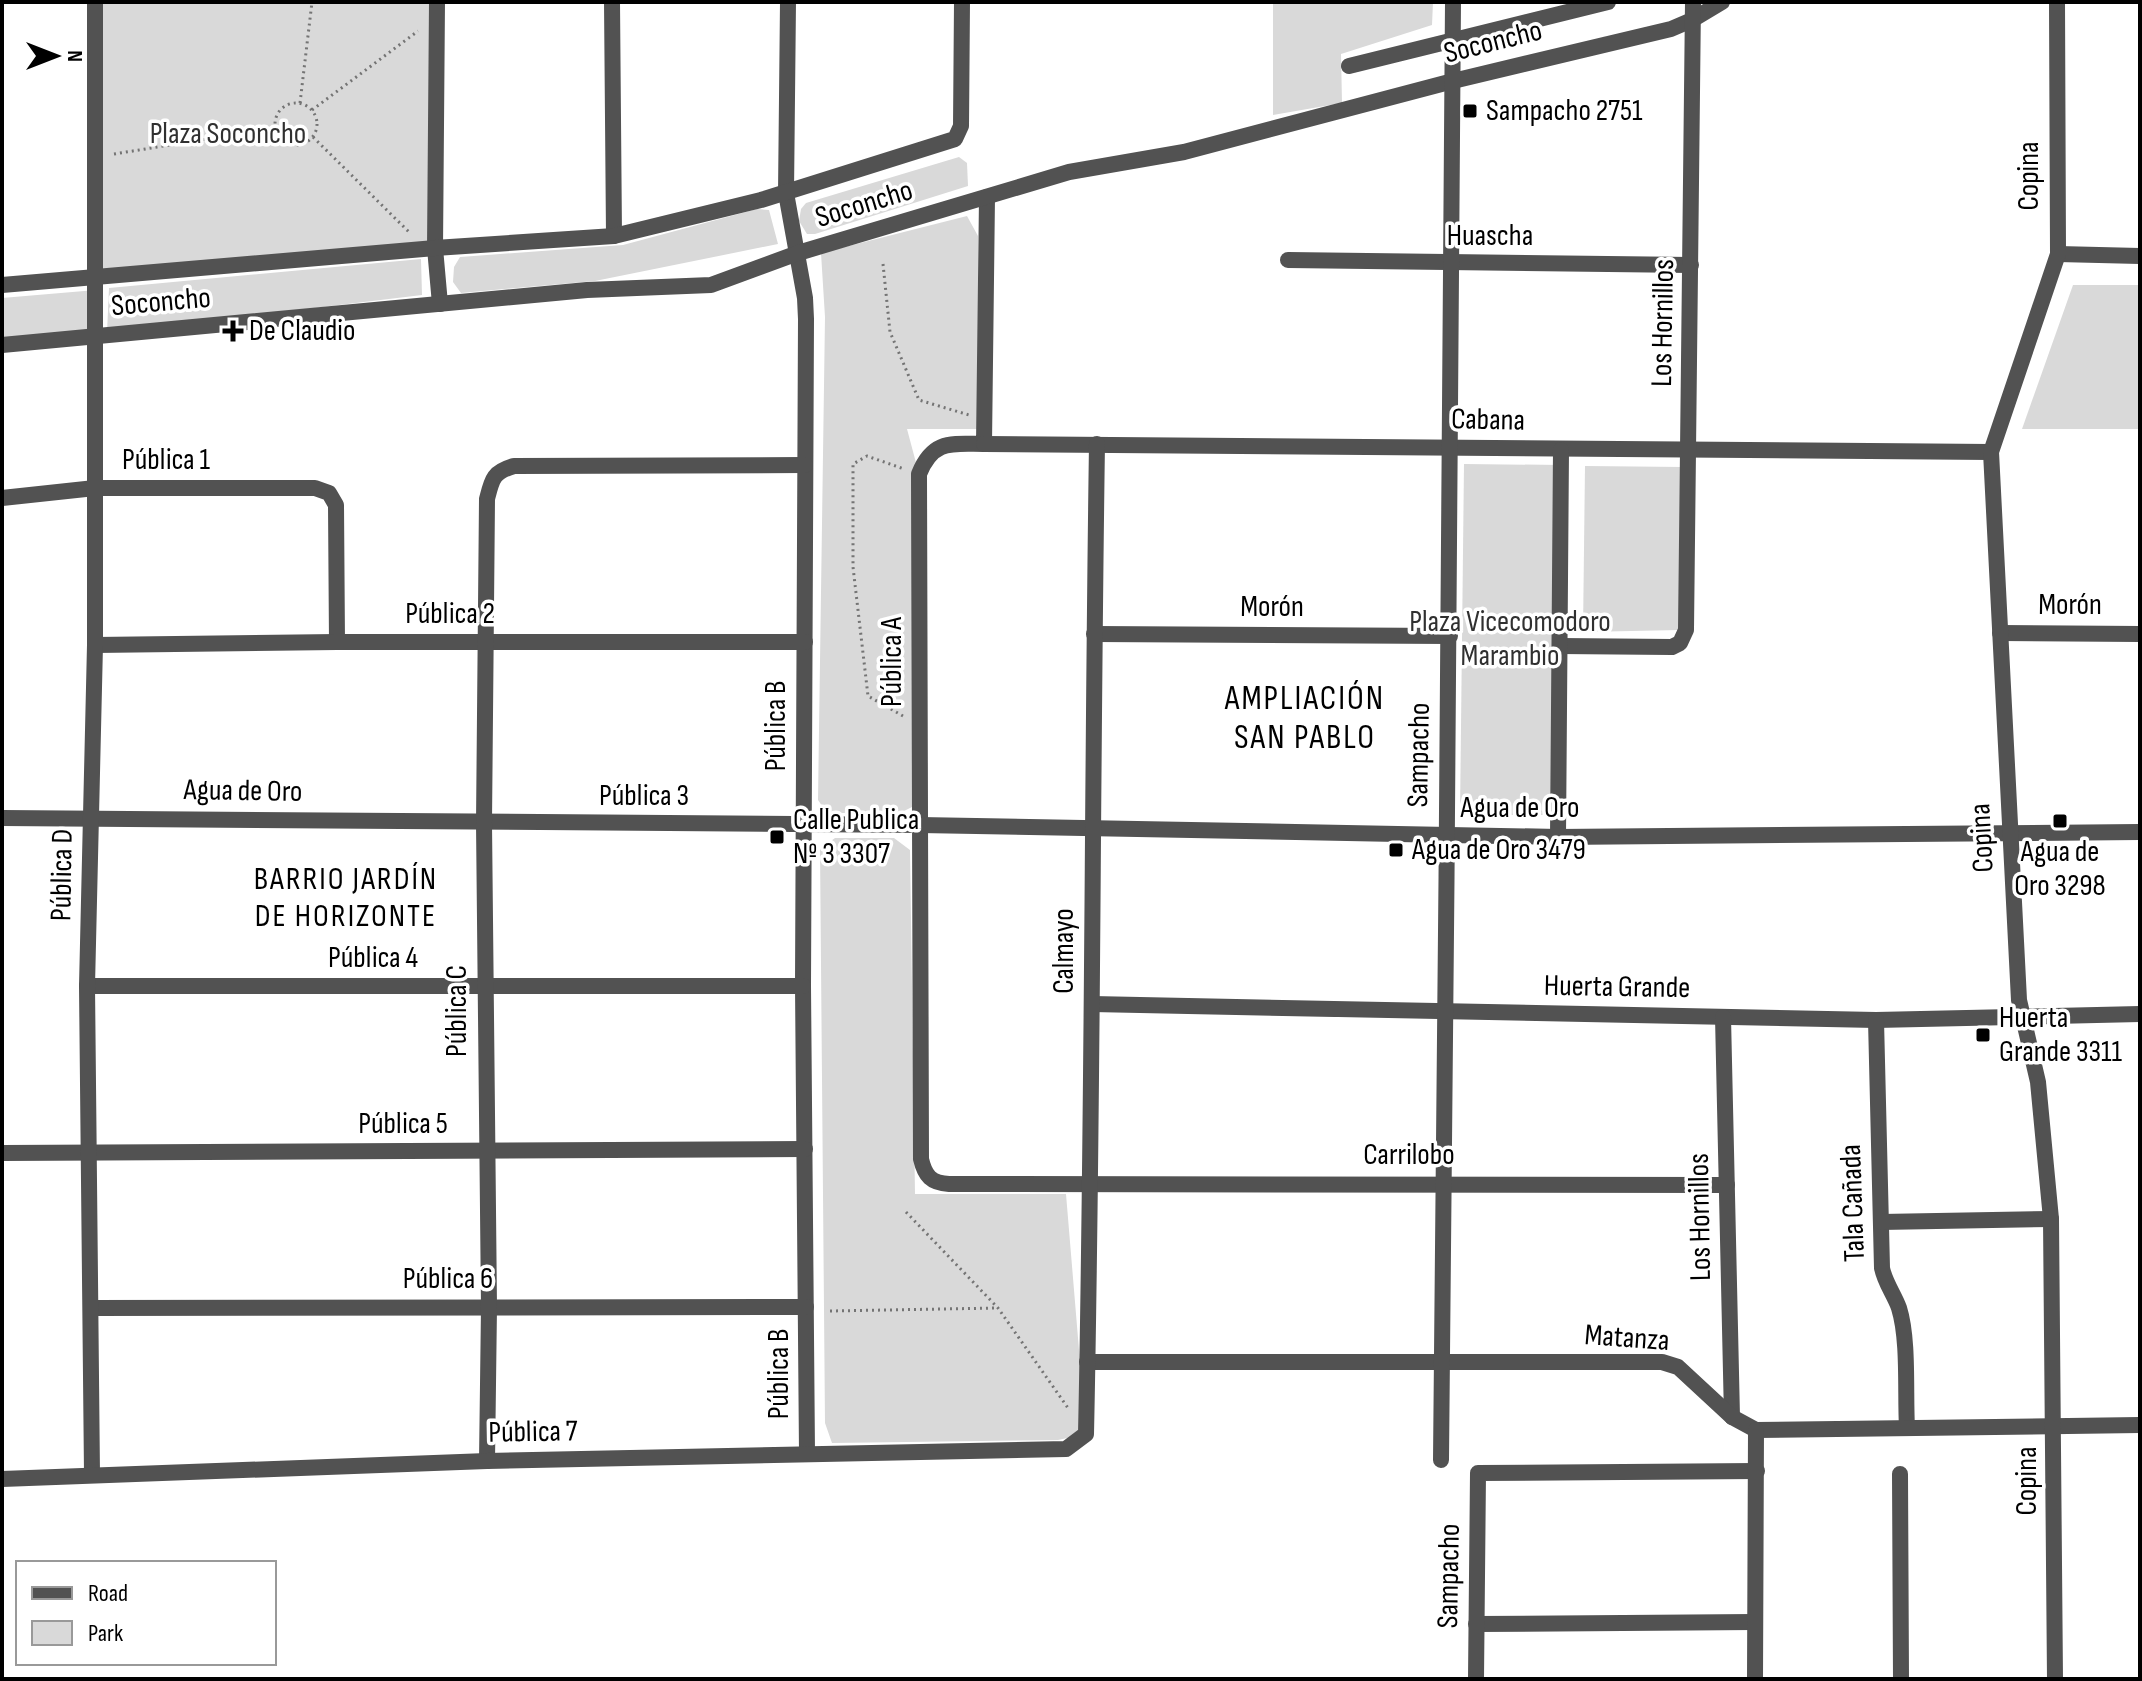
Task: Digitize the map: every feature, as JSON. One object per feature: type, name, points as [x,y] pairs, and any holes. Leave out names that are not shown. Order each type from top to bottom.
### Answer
[{"type":"street","name":"Pública D","points":[[92,1474],[87,986],[95,645],[95,2]]},
{"type":"street","points":[[612,2],[614,236]]},
{"type":"street","name":"Pública B","points":[[788,2],[786,193],[806,308],[803,986],[807,1453]]},
{"type":"street","name":"Soconcho","points":[[2,285],[614,236],[786,193],[955,139],[961,126],[962,2]]},
{"type":"street","name":"Sampacho","points":[[1441,1460],[1445,836],[1452,447],[1453,2]]},
{"type":"street","points":[[1349,66],[1608,2]]},
{"type":"street","name":"Los Hornillos","points":[[1560,646],[1672,647],[1680,643],[1686,630],[1693,2]]},
{"type":"street","name":"Soconcho","points":[[2,345],[587,290],[711,285],[798,253],[1069,172],[1184,152],[1453,81],[1671,29],[1722,2]]},
{"type":"street","name":"Copina","points":[[2055,1679],[2051,1219],[2038,1082],[2021,1016],[1991,452],[2058,254],[2057,2]]},
{"type":"street","points":[[437,10],[430,249],[440,304]]},
{"type":"street","points":[[919,474],[926,458],[946,444],[984,444],[987,197]]},
{"type":"street","points":[[2058,254],[2140,256]]},
{"type":"street","name":"Huascha","points":[[1288,260],[1691,265]]},
{"type":"street","name":"Cabana","points":[[984,444],[1991,452]]},
{"type":"street","name":"Calmayo","points":[[1066,1449],[1086,1434],[1097,444]]},
{"type":"street","points":[[1558,837],[1561,450]]},
{"type":"street","name":"Pública C","points":[[487,1461],[489,1307],[484,823],[487,499],[492,480],[500,470],[514,466],[805,465]]},
{"type":"street","name":"Pública A","points":[[919,474],[921,1159],[928,1177],[935,1183],[1091,1183]]},
{"type":"street","name":"Pública 1","points":[[2,498],[95,488],[315,488],[329,493],[336,505],[337,642]]},
{"type":"street","name":"Morón","points":[[2000,633],[2140,634]]},
{"type":"street","name":"Morón","points":[[1094,634],[1450,636]]},
{"type":"street","name":"Pública 2","points":[[95,645],[805,642]]},
{"type":"street","name":"Agua de Oro","points":[[2,818],[484,823]]},
{"type":"street","name":"Pública 3","points":[[484,823],[804,824]]},
{"type":"street","name":"Agua de Oro","points":[[804,824],[1558,837],[2140,832]]},
{"type":"street","name":"Pública 4","points":[[87,986],[803,986]]},
{"type":"street","name":"Huerta Grande","points":[[1092,1004],[1876,1020],[2140,1014]]},
{"type":"street","name":"Los Hornillos","points":[[1723,1017],[1732,1417]]},
{"type":"street","name":"Tala Cañada","points":[[1876,1020],[1882,1268],[1902,1324],[1907,1428]]},
{"type":"street","name":"Pública 5","points":[[2,1153],[89,1155],[805,1149]]},
{"type":"street","name":"Carrilobo","points":[[1091,1183],[1727,1185]]},
{"type":"street","points":[[1881,1222],[2051,1219]]},
{"type":"street","name":"Pública 6","points":[[91,1308],[806,1307]]},
{"type":"street","name":"Matanza","points":[[1087,1362],[1662,1362],[1678,1367],[1732,1417],[1756,1430],[2140,1425]]},
{"type":"street","points":[[1755,1679],[1756,1430]]},
{"type":"street","name":"Pública 7","points":[[2,1479],[487,1461],[1066,1449]]},
{"type":"street","name":"Sampacho","points":[[1476,1679],[1478,1473],[1757,1471]]},
{"type":"street","points":[[1900,1474],[1901,1679]]},
{"type":"street","points":[[1476,1624],[1755,1622]]},
{"type":"path","points":[[300,103],[312,2]]},
{"type":"path","points":[[312,110],[437,10]]},
{"type":"path","points":[[300,103],[312,110],[317,124],[313,137],[302,145],[288,144],[278,134],[278,115],[287,105],[300,103]]},
{"type":"path","points":[[95,158],[276,128]]},
{"type":"path","points":[[313,137],[430,249]]},
{"type":"path","points":[[883,264],[890,332],[919,400],[984,419]]},
{"type":"path","points":[[919,474],[867,456],[853,464],[853,567],[868,696],[921,727]]},
{"type":"path","points":[[906,1212],[998,1308],[1068,1409]]},
{"type":"path","points":[[830,1311],[998,1308]]},
{"type":"green space","name":"Plaza Soconcho","points":[[95,2],[437,2],[435,248],[94,277]]},
{"type":"green space","points":[[1273,2],[1433,2],[1432,25],[1341,54],[1342,103],[1273,115]]},
{"type":"green space","points":[[959,157],[967,163],[968,186],[815,234],[807,234],[799,221],[801,209],[806,203]]},
{"type":"green space","points":[[757,209],[769,210],[778,244],[595,281],[461,293],[453,282],[454,267],[460,257],[623,245]]},
{"type":"green space","points":[[967,216],[978,236],[978,429],[907,429],[919,474],[912,807],[900,813],[827,813],[818,800],[825,317],[821,253]]},
{"type":"green space","points":[[421,259],[422,295],[107,333],[109,288]]},
{"type":"green space","points":[[2073,285],[2140,285],[2140,429],[2022,429]]},
{"type":"green space","points":[[96,290],[96,331],[2,340],[2,298]]},
{"type":"green space","name":"Plaza Vicecomodoro Marambio","points":[[1464,464],[1561,465],[1558,815],[1460,815]]},
{"type":"green space","points":[[1585,466],[1683,467],[1680,630],[1583,632]]},
{"type":"green space","points":[[835,838],[894,838],[910,850],[915,1194],[1066,1194],[1086,1434],[1058,1440],[832,1443],[825,1423],[820,849]]},
{"type":"place","name":"Sampacho 2751","points":[[1470,111]]},
{"type":"place","name":"De Claudio","points":[[233,331]]},
{"type":"place","name":"Agua de Oro 3298","points":[[2060,821]]},
{"type":"place","name":"Calle Publica Nº 3 3307","points":[[777,837]]},
{"type":"place","name":"Agua de Oro 3479","points":[[1396,850]]},
{"type":"place","name":"Huerta Grande 3311","points":[[1983,1035]]},
{"type":"district","name":"AMPLIACIÓN SAN PABLO","points":[[1305,718]]},
{"type":"district","name":"BARRIO JARDÍN DE HORIZONTE","points":[[346,898]]}]
